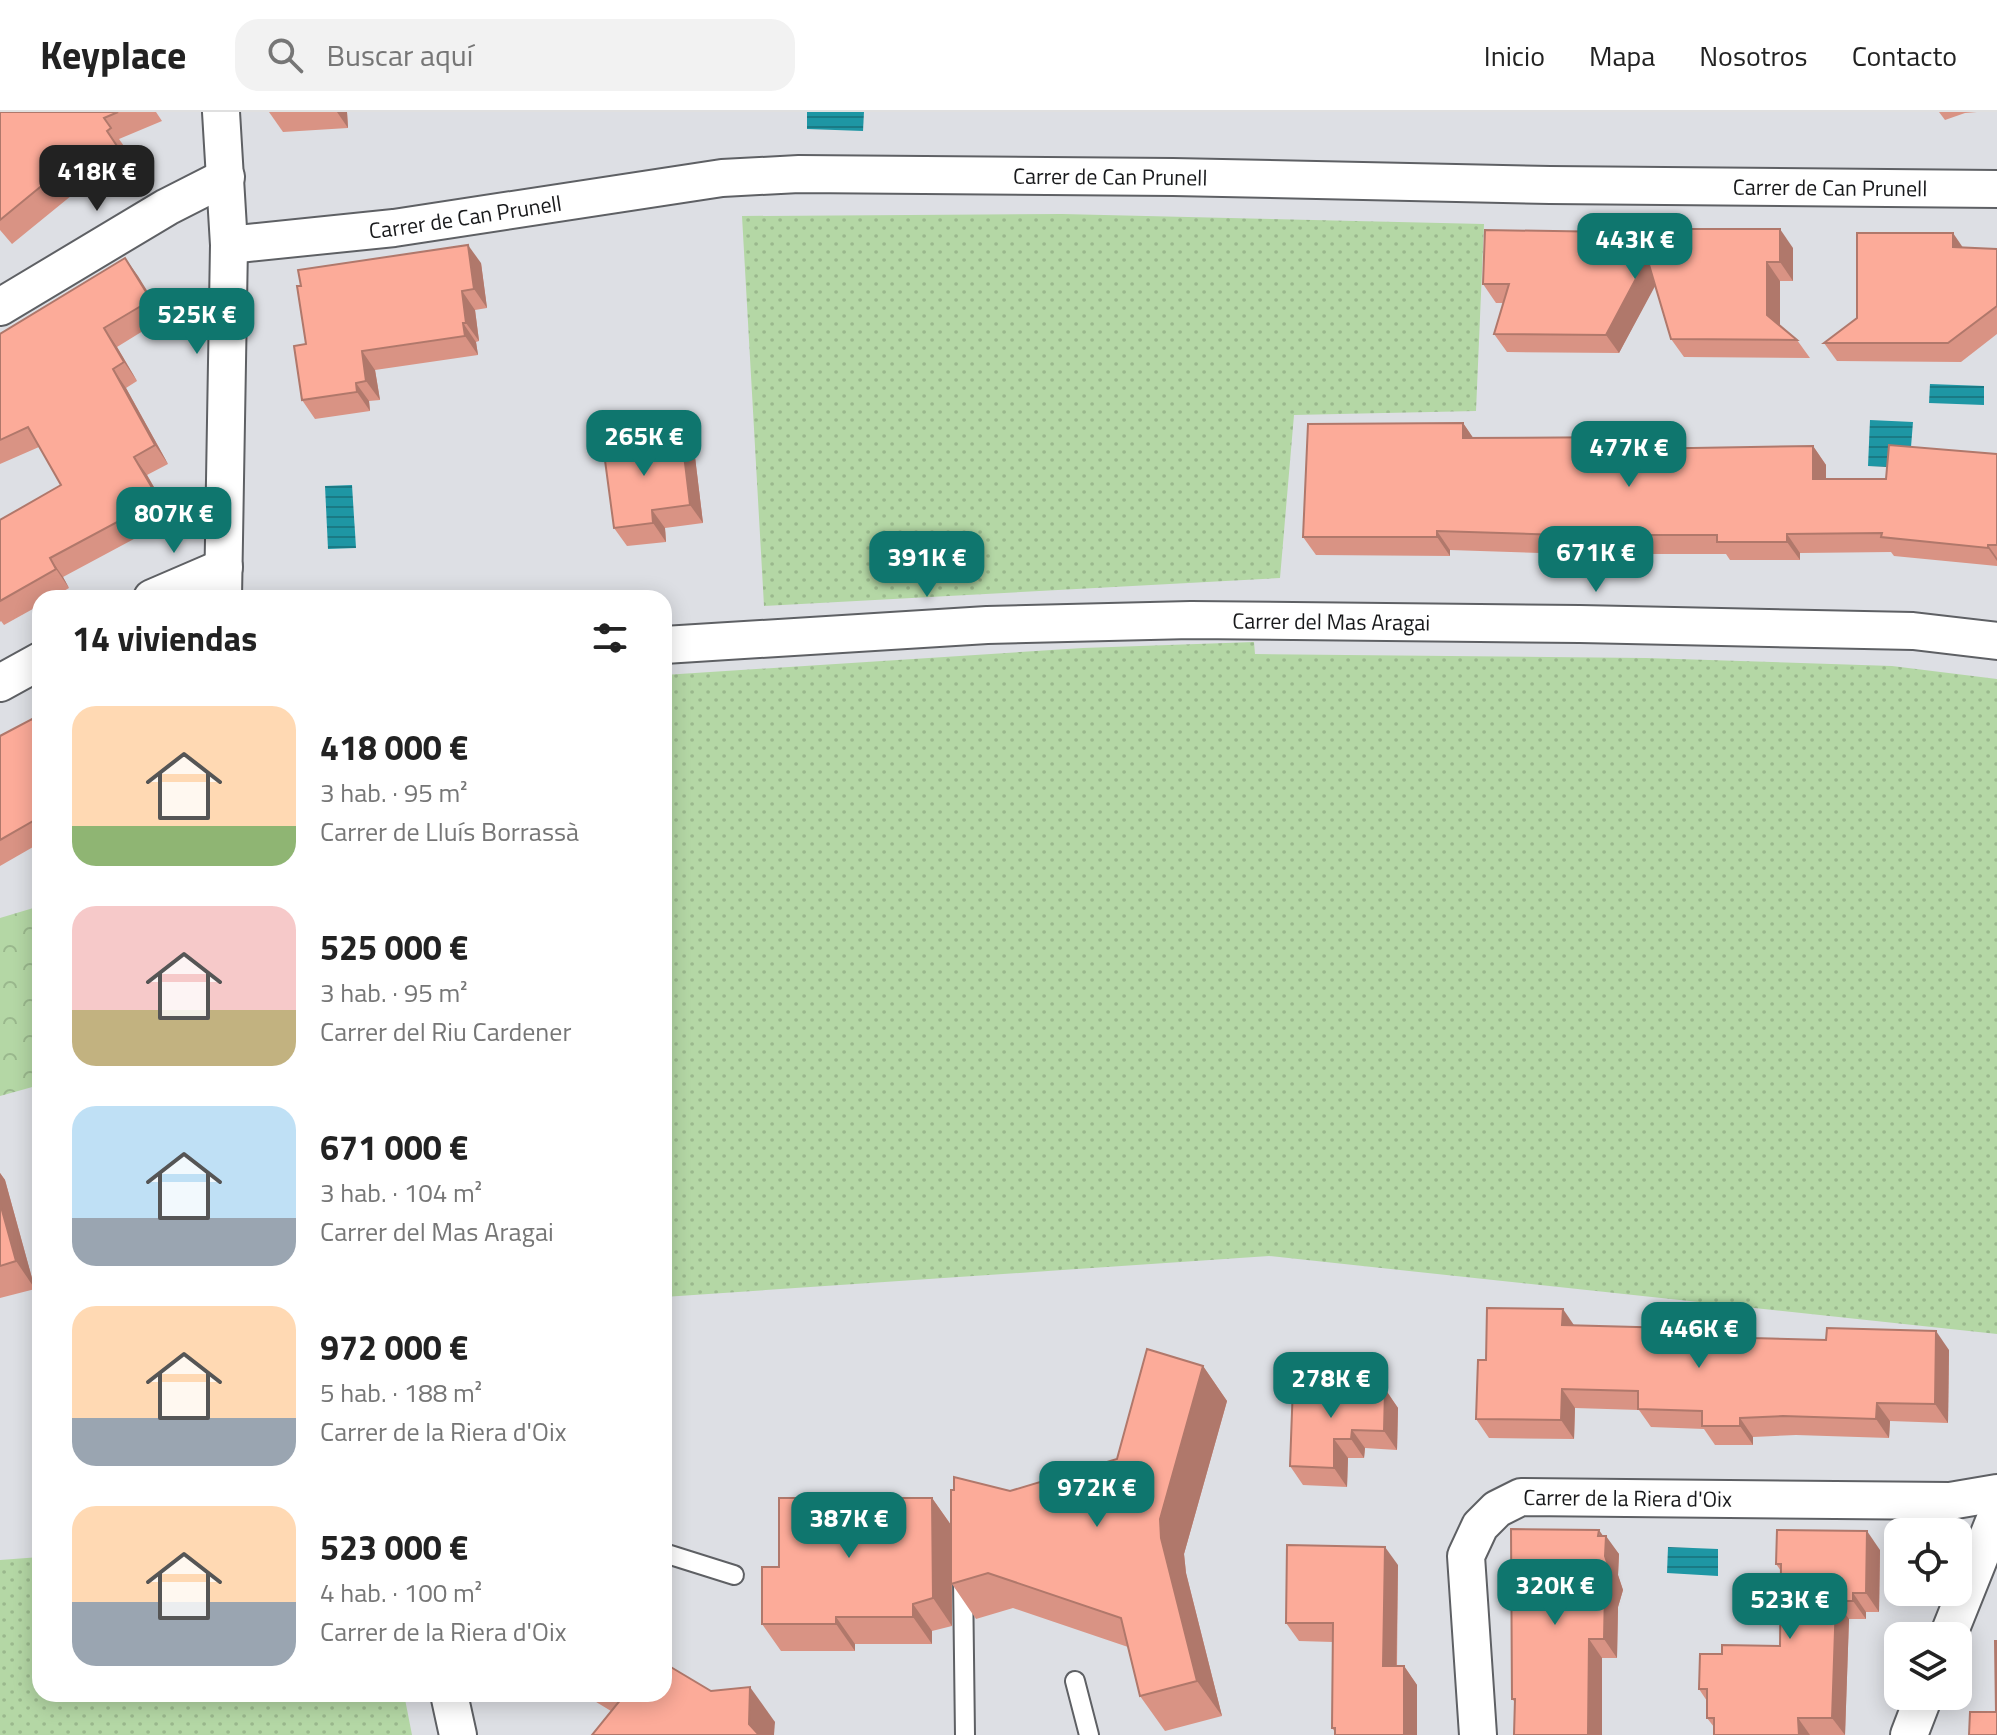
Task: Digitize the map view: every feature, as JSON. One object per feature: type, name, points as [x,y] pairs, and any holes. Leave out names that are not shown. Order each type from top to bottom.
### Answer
[{"type":"street","points":[[188,590],[223,582],[229,245],[221,112]]},
{"type":"street","name":"Carrer de Can Prunell","points":[[229,245],[394,228],[722,178],[799,174],[1997,189]]},
{"type":"street","points":[[0,307],[167,207],[226,177]]},
{"type":"street","name":"Carrer del Mas Aragai","points":[[672,645],[987,625],[1191,620],[1913,631],[1997,641]]},
{"type":"street","points":[[0,683],[32,665]]},
{"type":"street","name":"Carrer de la Riera d'Oix","points":[[1478,1735],[1466,1556],[1480,1526],[1497,1509],[1521,1497],[1950,1501],[1997,1493]]},
{"type":"street","points":[[1954,1622],[1997,1514]]},
{"type":"street","points":[[451,1702],[458,1735]]},
{"type":"street","points":[[1909,1735],[1919,1710]]},
{"type":"lane","points":[[672,1556],[734,1575]]},
{"type":"lane","points":[[963,1562],[965,1735]]},
{"type":"lane","points":[[1075,1681],[1089,1735]]},
{"type":"green space","points":[[1062,214],[1484,224],[1476,411],[1294,415],[1280,578],[764,606],[742,216]]},
{"type":"green space","points":[[1254,642],[1255,654],[1646,658],[1892,666],[1997,679],[1997,1334],[1269,1256],[672,1296],[672,674],[1083,648]]},
{"type":"green space","points":[[32,908],[32,1087],[0,1096],[0,918]]},
{"type":"green space","points":[[32,1558],[32,1702],[406,1702],[412,1735],[0,1735],[0,1560]]},
{"type":"water","points":[[807,112],[864,112],[863,131],[807,129]]},
{"type":"water","points":[[1930,384],[1984,386],[1984,405],[1929,403]]},
{"type":"water","points":[[1870,420],[1913,422],[1911,447],[1889,446],[1888,467],[1868,466]]},
{"type":"water","points":[[352,485],[356,548],[328,549],[325,486]]},
{"type":"water","points":[[1668,1547],[1718,1549],[1718,1576],[1667,1573]]},
{"type":"building","points":[[0,112],[118,112],[104,118],[111,128],[107,131],[121,152],[90,173],[78,156],[0,220]]},
{"type":"building","points":[[1674,229],[1780,229],[1780,262],[1767,262],[1767,315],[1797,340],[1671,339],[1647,258],[1606,335],[1494,334],[1509,284],[1483,284],[1485,230],[1674,233]]},
{"type":"building","points":[[1857,233],[1953,233],[1953,247],[1997,249],[1997,306],[1948,343],[1824,343],[1857,318]]},
{"type":"building","points":[[468,245],[474,289],[462,291],[465,336],[362,351],[366,381],[356,383],[357,392],[302,400],[294,346],[306,344],[297,286],[301,286],[298,270]]},
{"type":"building","points":[[125,258],[151,300],[104,328],[124,362],[113,369],[155,445],[134,457],[154,491],[147,506],[50,558],[56,569],[0,601],[0,520],[61,485],[28,427],[0,440],[0,334]]},
{"type":"building","points":[[1463,423],[1463,438],[1634,437],[1634,449],[1813,446],[1813,479],[1886,479],[1889,445],[1997,454],[1997,545],[1988,545],[1988,548],[1881,537],[1882,533],[1787,534],[1787,542],[1717,542],[1717,535],[1437,531],[1437,537],[1303,537],[1308,424]]},
{"type":"building","points":[[645,433],[646,443],[682,438],[690,505],[652,510],[653,523],[614,528],[602,438]]},
{"type":"building","points":[[32,719],[32,822],[0,840],[0,736]]},
{"type":"building","points":[[0,1203],[16,1261],[0,1266]]},
{"type":"building","points":[[1487,1308],[1563,1309],[1562,1325],[1673,1328],[1672,1336],[1752,1335],[1752,1338],[1826,1340],[1827,1328],[1936,1331],[1935,1404],[1877,1403],[1876,1419],[1783,1416],[1740,1418],[1740,1426],[1702,1426],[1702,1411],[1638,1409],[1638,1391],[1562,1389],[1561,1420],[1476,1419],[1478,1360],[1486,1360]]},
{"type":"building","points":[[1147,1349],[1203,1366],[1160,1519],[1161,1538],[1197,1681],[1140,1696],[1121,1618],[988,1573],[951,1584],[951,1490],[954,1490],[954,1477],[1010,1491],[1117,1459]]},
{"type":"building","points":[[1293,1385],[1385,1389],[1384,1431],[1352,1430],[1351,1439],[1334,1439],[1334,1468],[1290,1466]]},
{"type":"building","points":[[779,1498],[932,1498],[933,1598],[913,1604],[913,1617],[836,1617],[836,1624],[762,1624],[762,1567],[779,1567]]},
{"type":"building","points":[[1511,1529],[1599,1530],[1598,1536],[1606,1536],[1605,1556],[1610,1571],[1605,1589],[1604,1639],[1589,1639],[1588,1735],[1514,1735]]},
{"type":"building","points":[[1777,1530],[1867,1531],[1866,1593],[1853,1593],[1853,1601],[1836,1601],[1832,1718],[1798,1718],[1799,1735],[1714,1735],[1714,1718],[1707,1718],[1707,1689],[1699,1689],[1700,1654],[1722,1654],[1722,1645],[1780,1646],[1781,1564],[1776,1564]]},
{"type":"building","points":[[1287,1545],[1385,1547],[1383,1666],[1404,1666],[1404,1735],[1335,1735],[1335,1728],[1332,1728],[1333,1623],[1286,1623]]},
{"type":"building","points":[[1995,1641],[1997,1735],[1969,1735],[1970,1712],[1996,1712]]},
{"type":"building","points":[[672,1668],[711,1691],[750,1687],[749,1724],[759,1735],[592,1735],[619,1702],[672,1702]]}]
